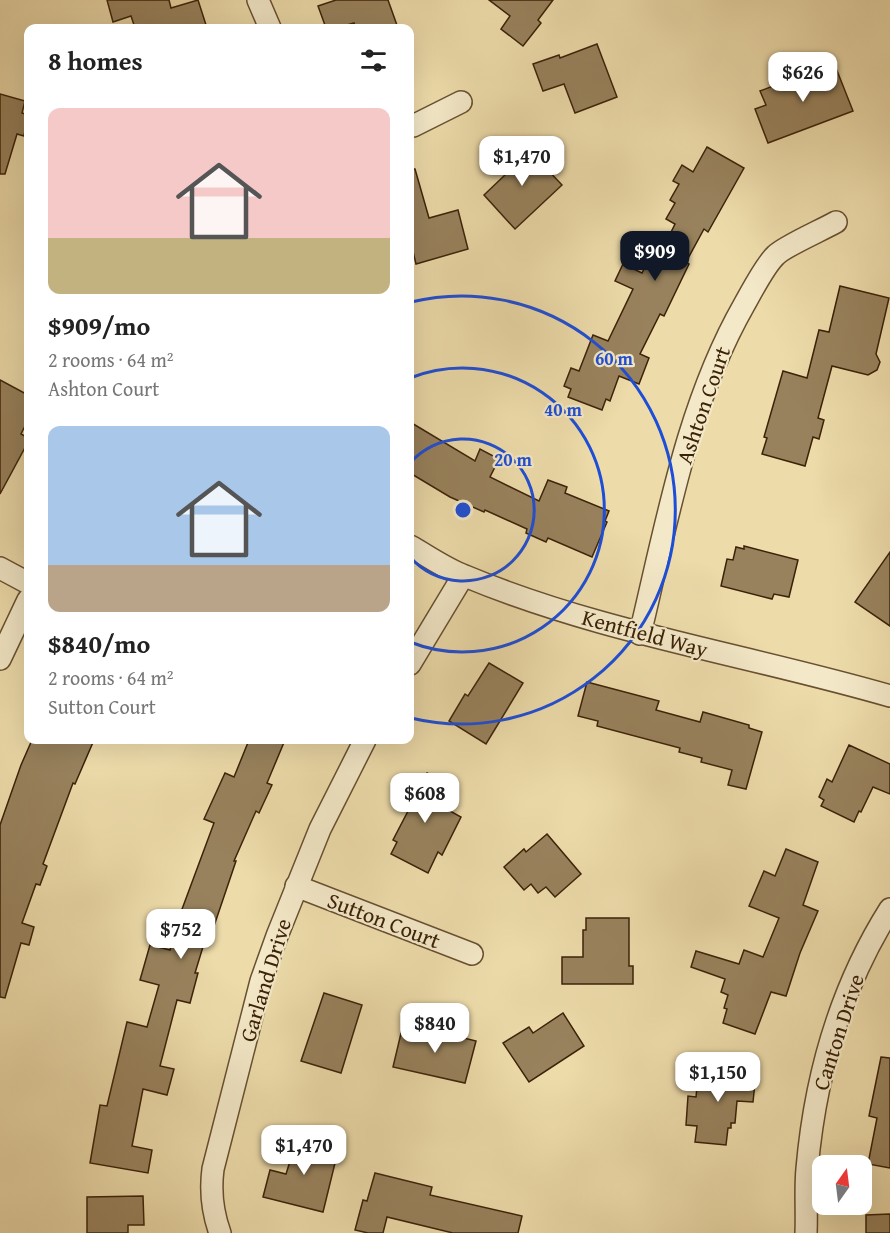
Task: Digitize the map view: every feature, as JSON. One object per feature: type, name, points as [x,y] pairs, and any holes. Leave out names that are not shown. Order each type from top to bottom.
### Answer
[{"type":"street","points":[[258,0],[268,24]]},
{"type":"street","points":[[414,126],[461,102]]},
{"type":"street","name":"Ashton Court","points":[[640,634],[685,449],[705,385],[728,332],[776,254],[836,222]]},
{"type":"street","name":"Kentfield Way","points":[[414,548],[463,576],[545,605],[640,634],[890,696]]},
{"type":"street","points":[[0,568],[24,581]]},
{"type":"street","points":[[414,657],[463,576]]},
{"type":"street","points":[[0,659],[24,608]]},
{"type":"street","name":"Garland Drive","points":[[220,1233],[213,1215],[210,1192],[213,1169],[261,981],[320,829],[363,744]]},
{"type":"street","name":"Sutton Court","points":[[296,886],[472,954]]},
{"type":"street","name":"Canton Drive","points":[[807,1233],[807,1172],[813,1117],[823,1063],[860,963],[890,909]]},
{"type":"building","points":[[107,0],[169,0],[171,8],[198,0],[206,24],[134,24],[131,16],[113,22]]},
{"type":"building","points":[[336,0],[388,0],[397,24],[325,24],[318,6]]},
{"type":"building","points":[[489,0],[553,0],[538,20],[541,23],[523,46],[501,29],[510,16]]},
{"type":"building","points":[[597,44],[617,97],[575,113],[564,84],[543,91],[533,64],[559,55],[560,58]]},
{"type":"building","points":[[834,63],[853,111],[768,143],[755,109],[766,105],[760,91]]},
{"type":"building","points":[[0,94],[24,101],[22,113],[24,114],[24,136],[17,134],[5,174],[0,174]]},
{"type":"building","points":[[524,145],[562,185],[515,229],[484,195],[506,174],[500,168]]},
{"type":"building","points":[[707,147],[744,168],[708,232],[704,229],[686,262],[689,264],[664,316],[660,314],[640,354],[649,358],[639,384],[619,376],[610,401],[606,399],[602,410],[568,397],[571,389],[564,386],[571,368],[579,371],[593,335],[608,341],[633,289],[615,281],[623,264],[642,273],[646,265],[653,269],[675,224],[666,219],[675,203],[670,200],[679,184],[673,181],[682,165],[693,172]]},
{"type":"building","points":[[414,169],[429,218],[458,210],[468,249],[416,264],[414,256]]},
{"type":"building","points":[[840,286],[889,298],[876,354],[880,362],[877,370],[868,375],[832,366],[818,418],[824,420],[819,439],[813,437],[805,466],[762,454],[767,438],[764,437],[783,371],[807,378],[819,330],[829,332]]},
{"type":"building","points":[[0,380],[24,393],[24,428],[21,434],[24,436],[24,449],[0,494]]},
{"type":"building","points":[[414,424],[475,461],[480,449],[499,459],[490,477],[539,501],[548,480],[567,487],[565,493],[609,511],[605,521],[607,522],[592,557],[548,538],[546,542],[526,533],[527,529],[450,497],[414,475]]},
{"type":"building","points":[[744,546],[798,560],[789,597],[774,594],[772,599],[721,586],[727,559],[733,560],[736,547],[744,549]]},
{"type":"building","points":[[890,552],[890,626],[855,602]]},
{"type":"building","points":[[489,663],[523,683],[486,744],[449,721],[465,694],[468,696]]},
{"type":"building","points":[[587,682],[659,701],[656,710],[700,722],[703,712],[749,725],[749,728],[762,732],[746,789],[728,785],[732,770],[701,762],[702,758],[679,752],[680,748],[597,726],[598,721],[578,716]]},
{"type":"building","points":[[30,744],[92,744],[75,784],[73,783],[43,864],[47,866],[40,885],[36,884],[22,923],[34,927],[29,945],[21,943],[5,998],[0,997],[0,825]]},
{"type":"building","points":[[247,744],[283,744],[267,783],[272,785],[259,813],[256,811],[234,861],[236,861],[213,929],[209,927],[195,973],[198,973],[190,1003],[177,1000],[160,1066],[174,1069],[167,1095],[143,1089],[132,1146],[152,1150],[148,1173],[90,1163],[100,1105],[107,1106],[127,1022],[147,1027],[159,985],[140,980],[150,945],[170,950],[178,920],[214,823],[204,819],[225,773],[234,777]]},
{"type":"building","points":[[849,745],[890,764],[890,794],[873,787],[854,822],[821,806],[824,800],[819,797],[827,779],[832,782]]},
{"type":"building","points":[[427,773],[451,785],[441,806],[461,817],[442,855],[438,852],[428,873],[391,854],[397,842],[393,840],[408,811],[400,807],[414,780],[422,784]]},
{"type":"building","points":[[547,834],[581,874],[555,897],[546,887],[538,893],[531,884],[524,890],[504,867],[524,849],[526,852]]},
{"type":"building","points":[[786,849],[818,862],[803,905],[818,911],[800,953],[786,996],[771,992],[755,1034],[723,1023],[728,995],[721,992],[725,979],[691,967],[696,951],[739,964],[744,950],[763,957],[779,918],[749,906],[764,871],[775,876]]},
{"type":"building","points":[[586,918],[629,918],[629,966],[633,966],[633,984],[562,984],[562,957],[583,957],[583,930],[586,930]]},
{"type":"building","points":[[324,993],[362,1005],[341,1073],[301,1061]]},
{"type":"building","points":[[563,1013],[584,1046],[529,1082],[503,1043],[529,1027],[533,1033]]},
{"type":"building","points":[[424,1028],[476,1041],[465,1083],[393,1067],[402,1029],[423,1034]]},
{"type":"building","points":[[881,1057],[890,1058],[890,1168],[872,1165],[872,1155],[870,1155],[877,1118],[869,1116]]},
{"type":"building","points":[[699,1067],[756,1073],[753,1102],[737,1101],[735,1123],[731,1123],[731,1128],[728,1128],[726,1145],[695,1142],[697,1126],[686,1125],[688,1096],[696,1097]]},
{"type":"building","points":[[298,1136],[333,1145],[331,1153],[337,1155],[323,1212],[263,1197],[270,1170],[286,1174]]},
{"type":"building","points":[[375,1173],[432,1187],[430,1195],[522,1216],[518,1233],[453,1233],[387,1217],[383,1233],[355,1230],[363,1200],[367,1201]]},
{"type":"building","points":[[143,1196],[144,1225],[128,1225],[128,1233],[87,1233],[87,1197]]},
{"type":"building","points":[[890,1214],[890,1233],[866,1233],[866,1215]]}]
